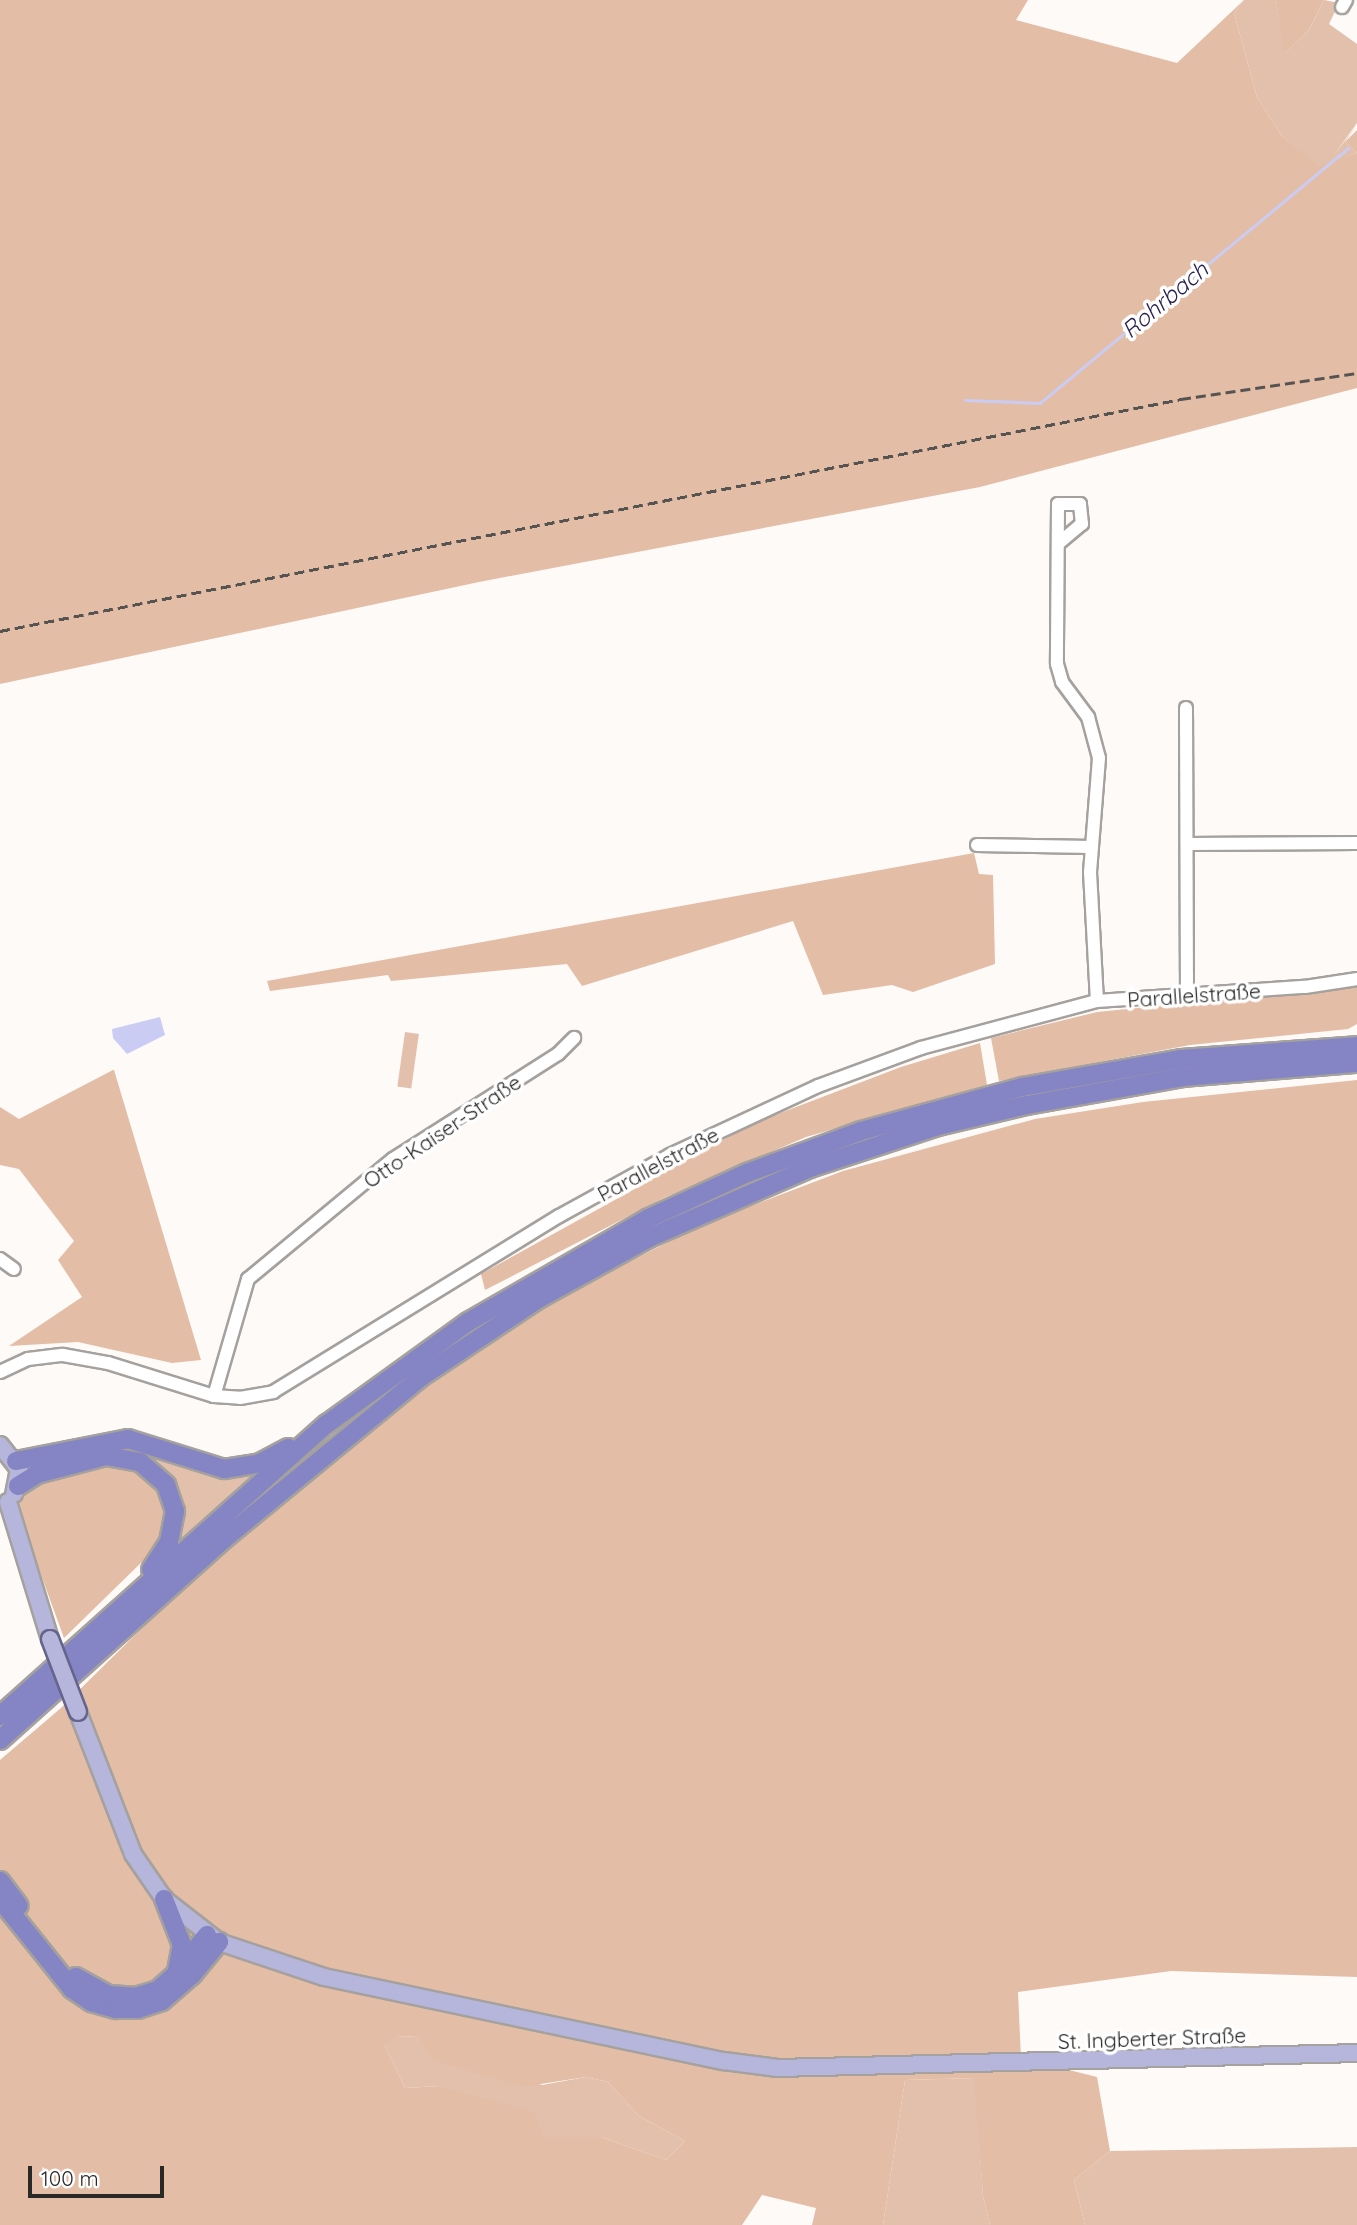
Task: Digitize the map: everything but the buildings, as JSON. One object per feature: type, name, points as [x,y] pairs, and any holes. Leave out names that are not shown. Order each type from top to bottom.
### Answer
[{"type":"highway","points":[[16,1461],[128,1439],[155,1444],[205,1467],[242,1468],[280,1453],[327,1424],[468,1322],[578,1255],[682,1202],[817,1147],[935,1109],[1086,1075],[1181,1059],[1357,1046]]},
{"type":"highway","points":[[0,1740],[224,1539],[381,1408],[486,1332],[649,1238],[810,1168],[951,1123],[1182,1077],[1357,1063]]},
{"type":"highway","points":[[0,1716],[327,1424]]},
{"type":"highway","points":[[9,1498],[37,1474],[106,1456],[140,1462],[166,1485],[175,1511],[169,1542],[158,1562],[104,1622]]},
{"type":"highway","points":[[0,1749],[18,1725]]},
{"type":"highway","points":[[0,1881],[85,1985],[109,1995],[135,1997],[158,1990],[213,1938]]},
{"type":"highway","points":[[0,1899],[72,1989],[92,2002],[116,2009],[138,2009],[162,2001],[192,1975],[213,1938]]},
{"type":"highway","points":[[164,1899],[182,1945],[176,1974]]},
{"type":"main road","points":[[0,1445],[16,1461],[9,1498],[29,1578],[133,1854],[164,1899],[213,1938]]},
{"type":"main road","points":[[0,1523],[29,1578]]},
{"type":"main road","name":"St. Ingberter Straße","points":[[213,1938],[324,1977],[724,2061],[778,2067],[949,2065],[1357,2053]]},
{"type":"street","points":[[1059,543],[1057,664],[1062,682],[1088,717],[1099,758],[1092,847],[1097,1001]]},
{"type":"street","points":[[1186,708],[1186,995]]},
{"type":"street","points":[[1186,844],[1357,843]]},
{"type":"street","points":[[977,845],[1092,847]]},
{"type":"street","name":"Parallelstraße","points":[[0,1372],[28,1359],[62,1355],[108,1363],[214,1396],[240,1398],[287,1385],[379,1324],[559,1216],[744,1119],[921,1048],[1097,1001],[1305,987],[1357,979]]},
{"type":"street","name":"Otto-Kaiser-Straße","points":[[214,1396],[248,1279],[268,1267],[393,1159],[558,1054],[574,1038]]},
{"type":"street","points":[[0,1259],[14,1269]]},
{"type":"shaded area","points":[[0,0],[1028,0],[1016,20],[1177,63],[1244,0],[1234,13],[1257,97],[1281,135],[1319,166],[1357,153],[1357,388],[980,487],[479,582],[0,684]]},
{"type":"shaded area","points":[[1244,0],[1276,0],[1285,53],[1309,30],[1324,0],[1339,3],[1329,24],[1357,44],[1357,123],[1334,155],[1357,125],[1345,142],[1357,153],[1319,167],[1281,135],[1257,97],[1234,13]]},
{"type":"shaded area","points":[[1276,0],[1324,0],[1309,30],[1284,54]]},
{"type":"shaded area","points":[[1357,130],[1357,153],[1345,142]]},
{"type":"shaded area","points":[[974,853],[979,874],[993,875],[995,964],[913,992],[892,985],[823,995],[793,921],[582,986],[567,964],[391,981],[388,975],[270,991],[267,981]]},
{"type":"shaded area","points":[[1357,986],[1357,1024],[1348,1029],[1190,1045],[999,1081],[991,1038],[1097,1012]]},
{"type":"shaded area","points":[[405,1032],[419,1034],[411,1088],[397,1086]]},
{"type":"shaded area","points":[[980,1043],[987,1085],[806,1137],[664,1198],[485,1290],[481,1274],[754,1123],[901,1067]]},
{"type":"shaded area","points":[[114,1070],[201,1360],[172,1363],[78,1342],[9,1346],[82,1297],[58,1260],[74,1241],[19,1169],[0,1165],[0,1107],[19,1119]]},
{"type":"shaded area","points":[[1357,1080],[1357,1977],[1171,1971],[1018,1992],[1021,2058],[1097,2077],[1110,2151],[1074,2180],[1085,2225],[990,2225],[983,2196],[974,2078],[905,2080],[883,2225],[812,2225],[816,2208],[762,2195],[742,2225],[0,2225],[0,1760],[61,1708],[210,1561],[351,1443],[454,1367],[547,1304],[701,1225],[843,1171],[1035,1119],[1143,1102]],"holes":[[[418,2036],[434,2060],[521,2087],[586,2077],[608,2082],[639,2116],[685,2141],[666,2160],[601,2137],[543,2137],[534,2112],[439,2086],[405,2088],[385,2046],[396,2037]]]},
{"type":"shaded area","points":[[129,1444],[211,1474],[256,1470],[260,1475],[178,1544],[173,1485],[146,1458],[115,1451]]},
{"type":"shaded area","points":[[110,1461],[125,1463],[155,1481],[167,1516],[164,1532],[149,1555],[64,1638],[15,1503],[25,1488],[40,1478]]},
{"type":"shaded area","points":[[418,2036],[542,2085],[586,2077],[608,2082],[639,2116],[685,2141],[666,2160],[601,2137],[543,2137],[439,2086],[405,2088],[385,2046],[395,2037]]},
{"type":"shaded area","points":[[975,2078],[983,2196],[990,2225],[883,2225],[905,2080]]},
{"type":"shaded area","points":[[1357,2147],[1357,2225],[1085,2225],[1074,2180],[1110,2151]]},
{"type":"water","points":[[160,1017],[165,1035],[127,1054],[113,1038],[112,1029]]},
{"type":"waterway","name":"Rohrbach","points":[[965,400],[1040,403],[1348,148]]},
{"type":"railway","points":[[0,631],[1181,399],[1357,373]]}]
